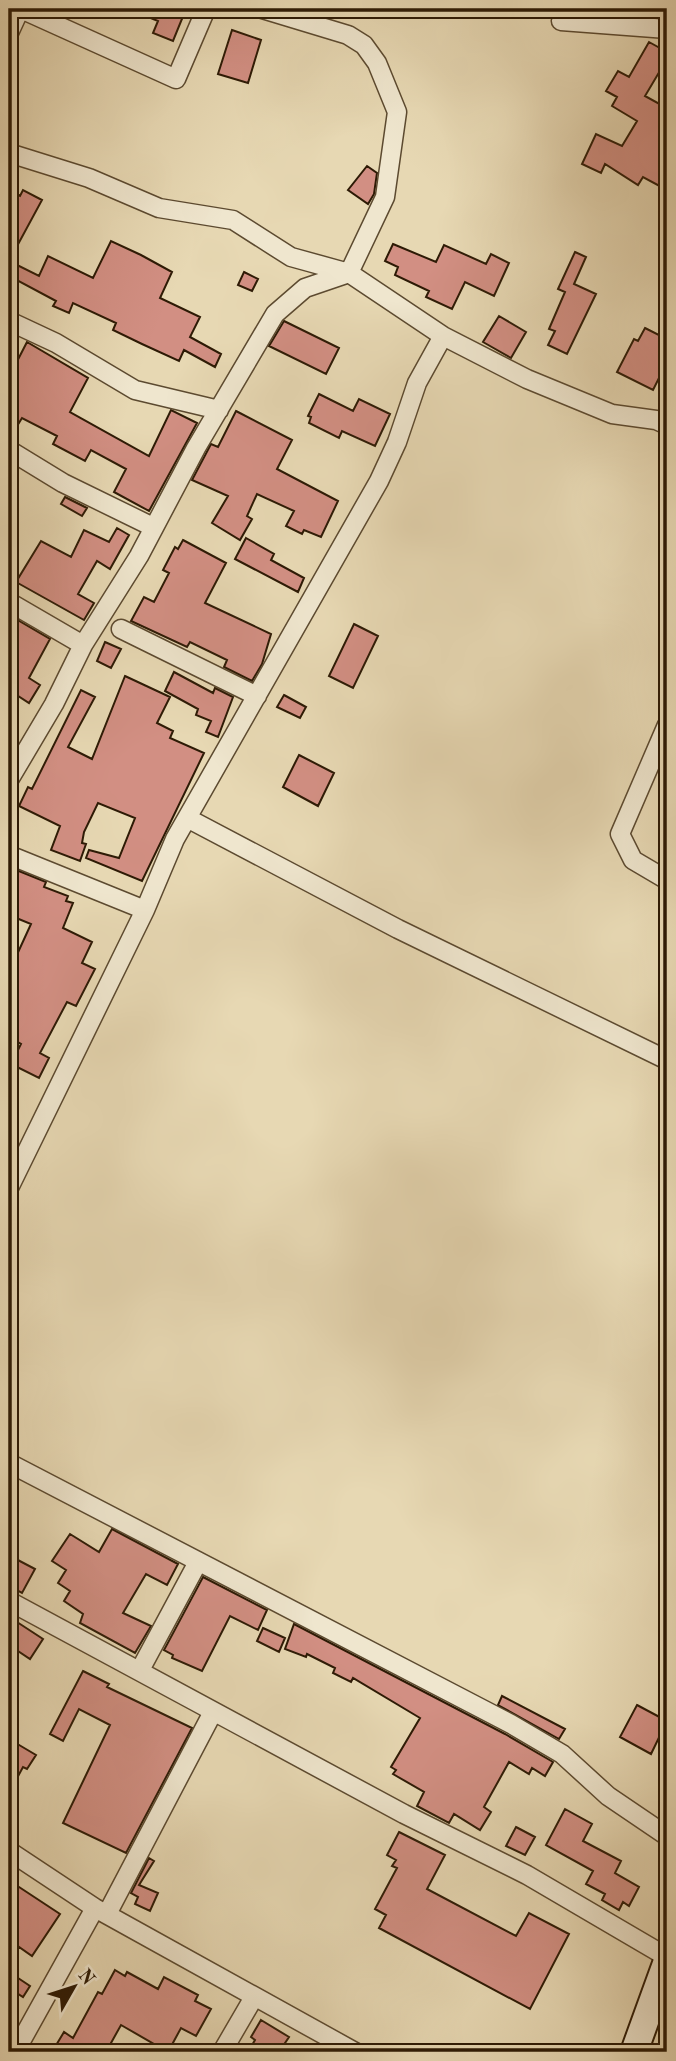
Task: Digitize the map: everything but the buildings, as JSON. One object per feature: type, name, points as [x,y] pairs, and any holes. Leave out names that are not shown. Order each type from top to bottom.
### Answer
[{"type":"street","points":[[9,33],[21,9],[176,79],[206,9]]},
{"type":"street","points":[[9,780],[16,749],[54,704],[83,645],[139,556],[275,314],[305,288],[349,273],[385,197],[397,112],[377,63],[364,45],[348,35],[262,9]]},
{"type":"street","points":[[561,22],[667,29]]},
{"type":"street","points":[[9,153],[89,178],[159,208],[233,220],[291,257],[349,273],[443,336],[527,379],[612,414],[656,420],[667,425]]},
{"type":"street","points":[[9,321],[56,343],[135,390],[219,410]]},
{"type":"street","points":[[9,1188],[14,1164],[145,910],[187,818],[379,481],[397,442],[417,383],[443,336]]},
{"type":"street","points":[[9,450],[63,483],[153,527]]},
{"type":"street","points":[[9,602],[83,645]]},
{"type":"street","points":[[121,629],[257,696]]},
{"type":"street","points":[[667,725],[620,834],[633,860],[667,880]]},
{"type":"street","points":[[187,818],[398,929],[667,1060]]},
{"type":"street","points":[[9,855],[145,910]]},
{"type":"street","points":[[9,1463],[541,1742],[562,1754],[608,1796],[667,1836]]},
{"type":"street","points":[[140,1670],[198,1562]]},
{"type":"street","points":[[9,1601],[404,1814],[527,1875],[667,1959],[634,2052]]},
{"type":"street","points":[[15,2052],[101,1911],[213,1712]]},
{"type":"street","points":[[9,1852],[101,1911],[355,2052]]},
{"type":"street","points":[[222,2052],[254,1997]]}]
